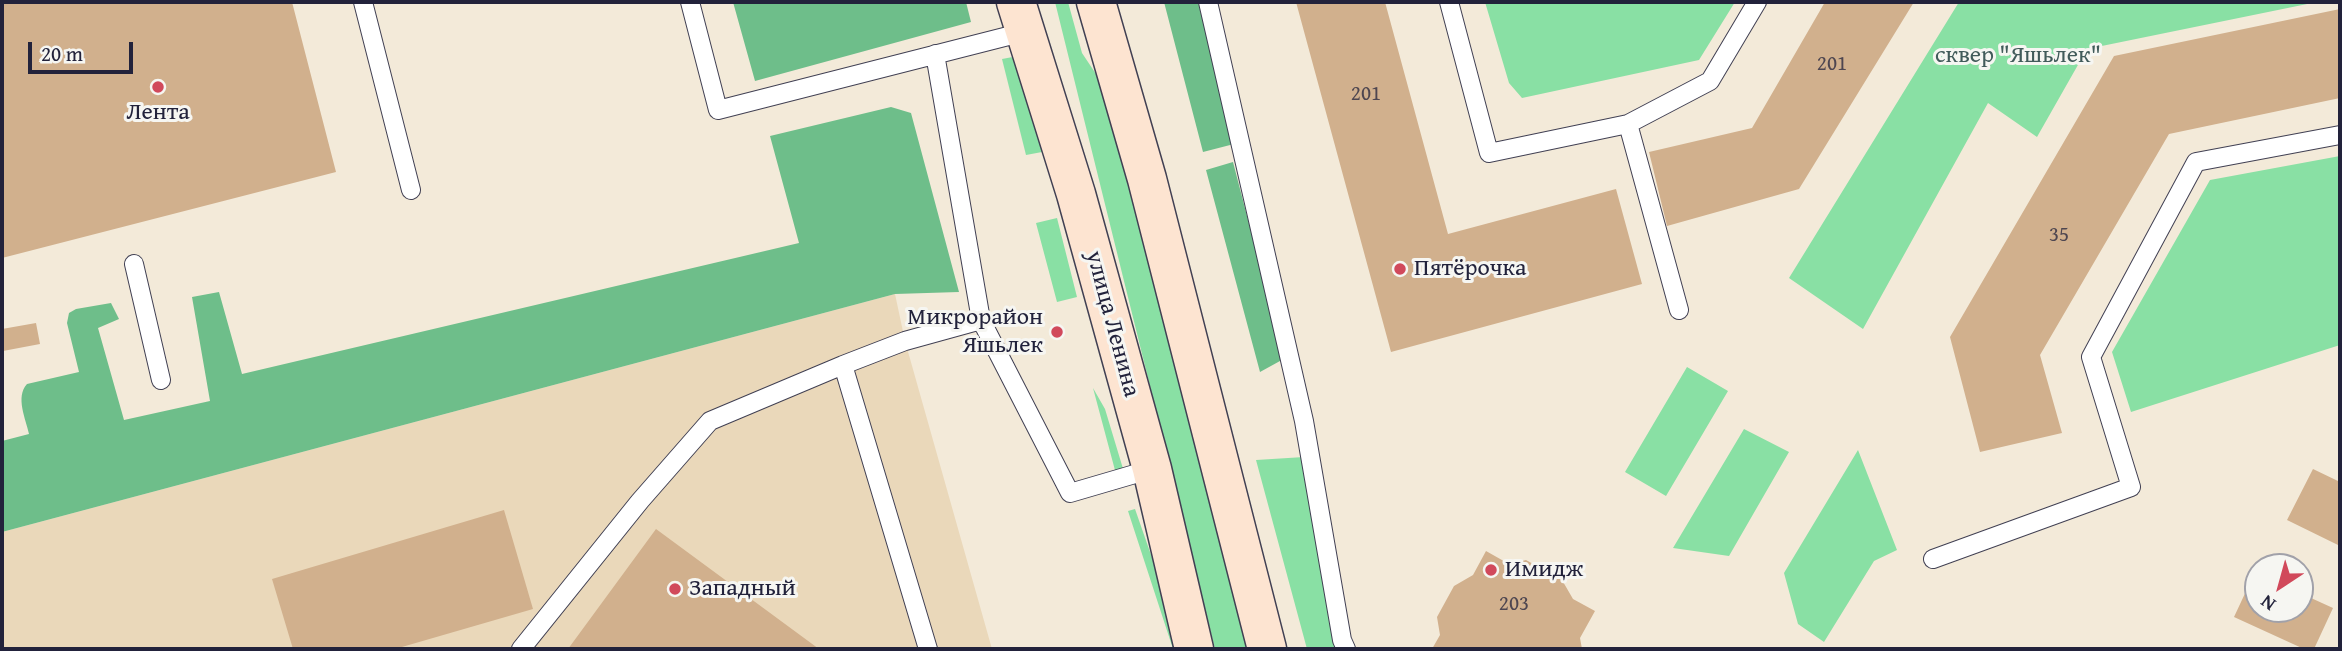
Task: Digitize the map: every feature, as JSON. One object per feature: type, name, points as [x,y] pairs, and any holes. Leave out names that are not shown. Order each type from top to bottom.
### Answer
[{"type":"main road","points":[[1096,2],[1147,179],[1267,649]]},
{"type":"main road","name":"улица Ленина","points":[[1020,17],[1076,194],[1152,469],[1194,649]]},
{"type":"lane","points":[[363,2],[411,190]]},
{"type":"lane","points":[[690,2],[718,110],[935,54],[1020,17]]},
{"type":"lane","points":[[1208,2],[1304,421],[1342,640],[1346,649]]},
{"type":"lane","points":[[1449,2],[1489,153],[1628,124],[1710,81],[1757,2]]},
{"type":"lane","points":[[935,54],[981,320],[1070,493],[1152,469]]},
{"type":"lane","points":[[1628,124],[1679,310]]},
{"type":"lane","points":[[1933,559],[2131,487],[2091,357],[2196,162],[2340,135]]},
{"type":"lane","points":[[134,264],[161,380]]},
{"type":"lane","points":[[521,649],[640,501],[710,421],[905,341],[981,320]]},
{"type":"lane","points":[[843,365],[928,649]]},
{"type":"shaded area","points":[[895,294],[905,341],[992,649],[2,649],[2,532]]},
{"type":"green space","points":[[733,2],[966,2],[971,22],[755,81]]},
{"type":"green space","points":[[1055,2],[1068,2],[1082,53],[1106,89],[1253,649],[1215,649]]},
{"type":"green space","points":[[1164,2],[1198,2],[1234,144],[1203,152]]},
{"type":"green space","points":[[1485,2],[1735,2],[1699,60],[1522,98],[1509,83]]},
{"type":"green space","name":"сквер \"Яшьлек\"","points":[[1959,2],[2317,2],[2087,49],[2037,137],[1988,103],[1863,329],[1789,278]]},
{"type":"green space","points":[[1018,56],[1042,152],[1026,155],[1002,59]]},
{"type":"green space","points":[[891,107],[911,113],[959,292],[895,294],[2,532],[2,441],[29,434],[22,402],[27,384],[79,372],[67,323],[69,313],[76,309],[111,303],[119,319],[98,328],[124,420],[210,401],[192,297],[219,292],[242,374],[799,243],[770,136]]},
{"type":"green space","points":[[2340,156],[2340,345],[2131,412],[2112,352],[2210,180]]},
{"type":"green space","points":[[1233,162],[1282,351],[1280,361],[1260,372],[1206,170]]},
{"type":"green space","points":[[1057,218],[1077,297],[1057,302],[1036,223]]},
{"type":"green space","points":[[1687,367],[1728,391],[1666,496],[1625,472]]},
{"type":"green space","points":[[1093,388],[1105,409],[1124,472],[1116,474]]},
{"type":"green space","points":[[1744,429],[1789,452],[1729,556],[1673,548]]},
{"type":"green space","points":[[1858,450],[1897,550],[1874,561],[1824,642],[1798,624],[1784,573]]},
{"type":"green space","points":[[1304,457],[1338,649],[1307,649],[1256,460]]},
{"type":"green space","points":[[1135,509],[1182,649],[1173,649],[1128,511]]},
{"type":"building","name":"Лента","points":[[2,2],[292,2],[336,172],[2,258]]},
{"type":"building","points":[[1296,2],[1385,2],[1448,234],[1616,189],[1642,284],[1391,352]]},
{"type":"building","points":[[1825,2],[1914,2],[1799,189],[1667,226],[1649,152],[1752,128]]},
{"type":"building","points":[[2340,9],[2340,98],[2169,134],[2040,355],[2062,433],[1980,452],[1950,337],[2114,56]]},
{"type":"building","points":[[36,323],[40,344],[3,351],[2,329]]},
{"type":"building","points":[[2313,469],[2338,481],[2340,477],[2338,545],[2287,520]]},
{"type":"building","points":[[504,510],[533,609],[395,649],[293,649],[272,579]]},
{"type":"building","name":"Западный","points":[[656,529],[819,649],[568,649]]},
{"type":"building","points":[[1486,551],[1509,564],[1526,560],[1562,580],[1573,599],[1595,611],[1580,638],[1582,649],[1432,649],[1440,635],[1437,617],[1454,586],[1473,575]]},
{"type":"building","points":[[2244,596],[2244,622],[2234,617]]},
{"type":"building","points":[[2314,599],[2333,608],[2314,649],[2304,649],[2247,623],[2314,623]]},
{"type":"place","name":"Лента","points":[[158,87]]},
{"type":"place","name":"Пятёрочка","points":[[1400,269]]},
{"type":"place","name":"Микрорайон Яшьлек","points":[[1057,332]]},
{"type":"place","name":"Имидж","points":[[1491,570]]},
{"type":"place","name":"Западный","points":[[675,589]]}]
